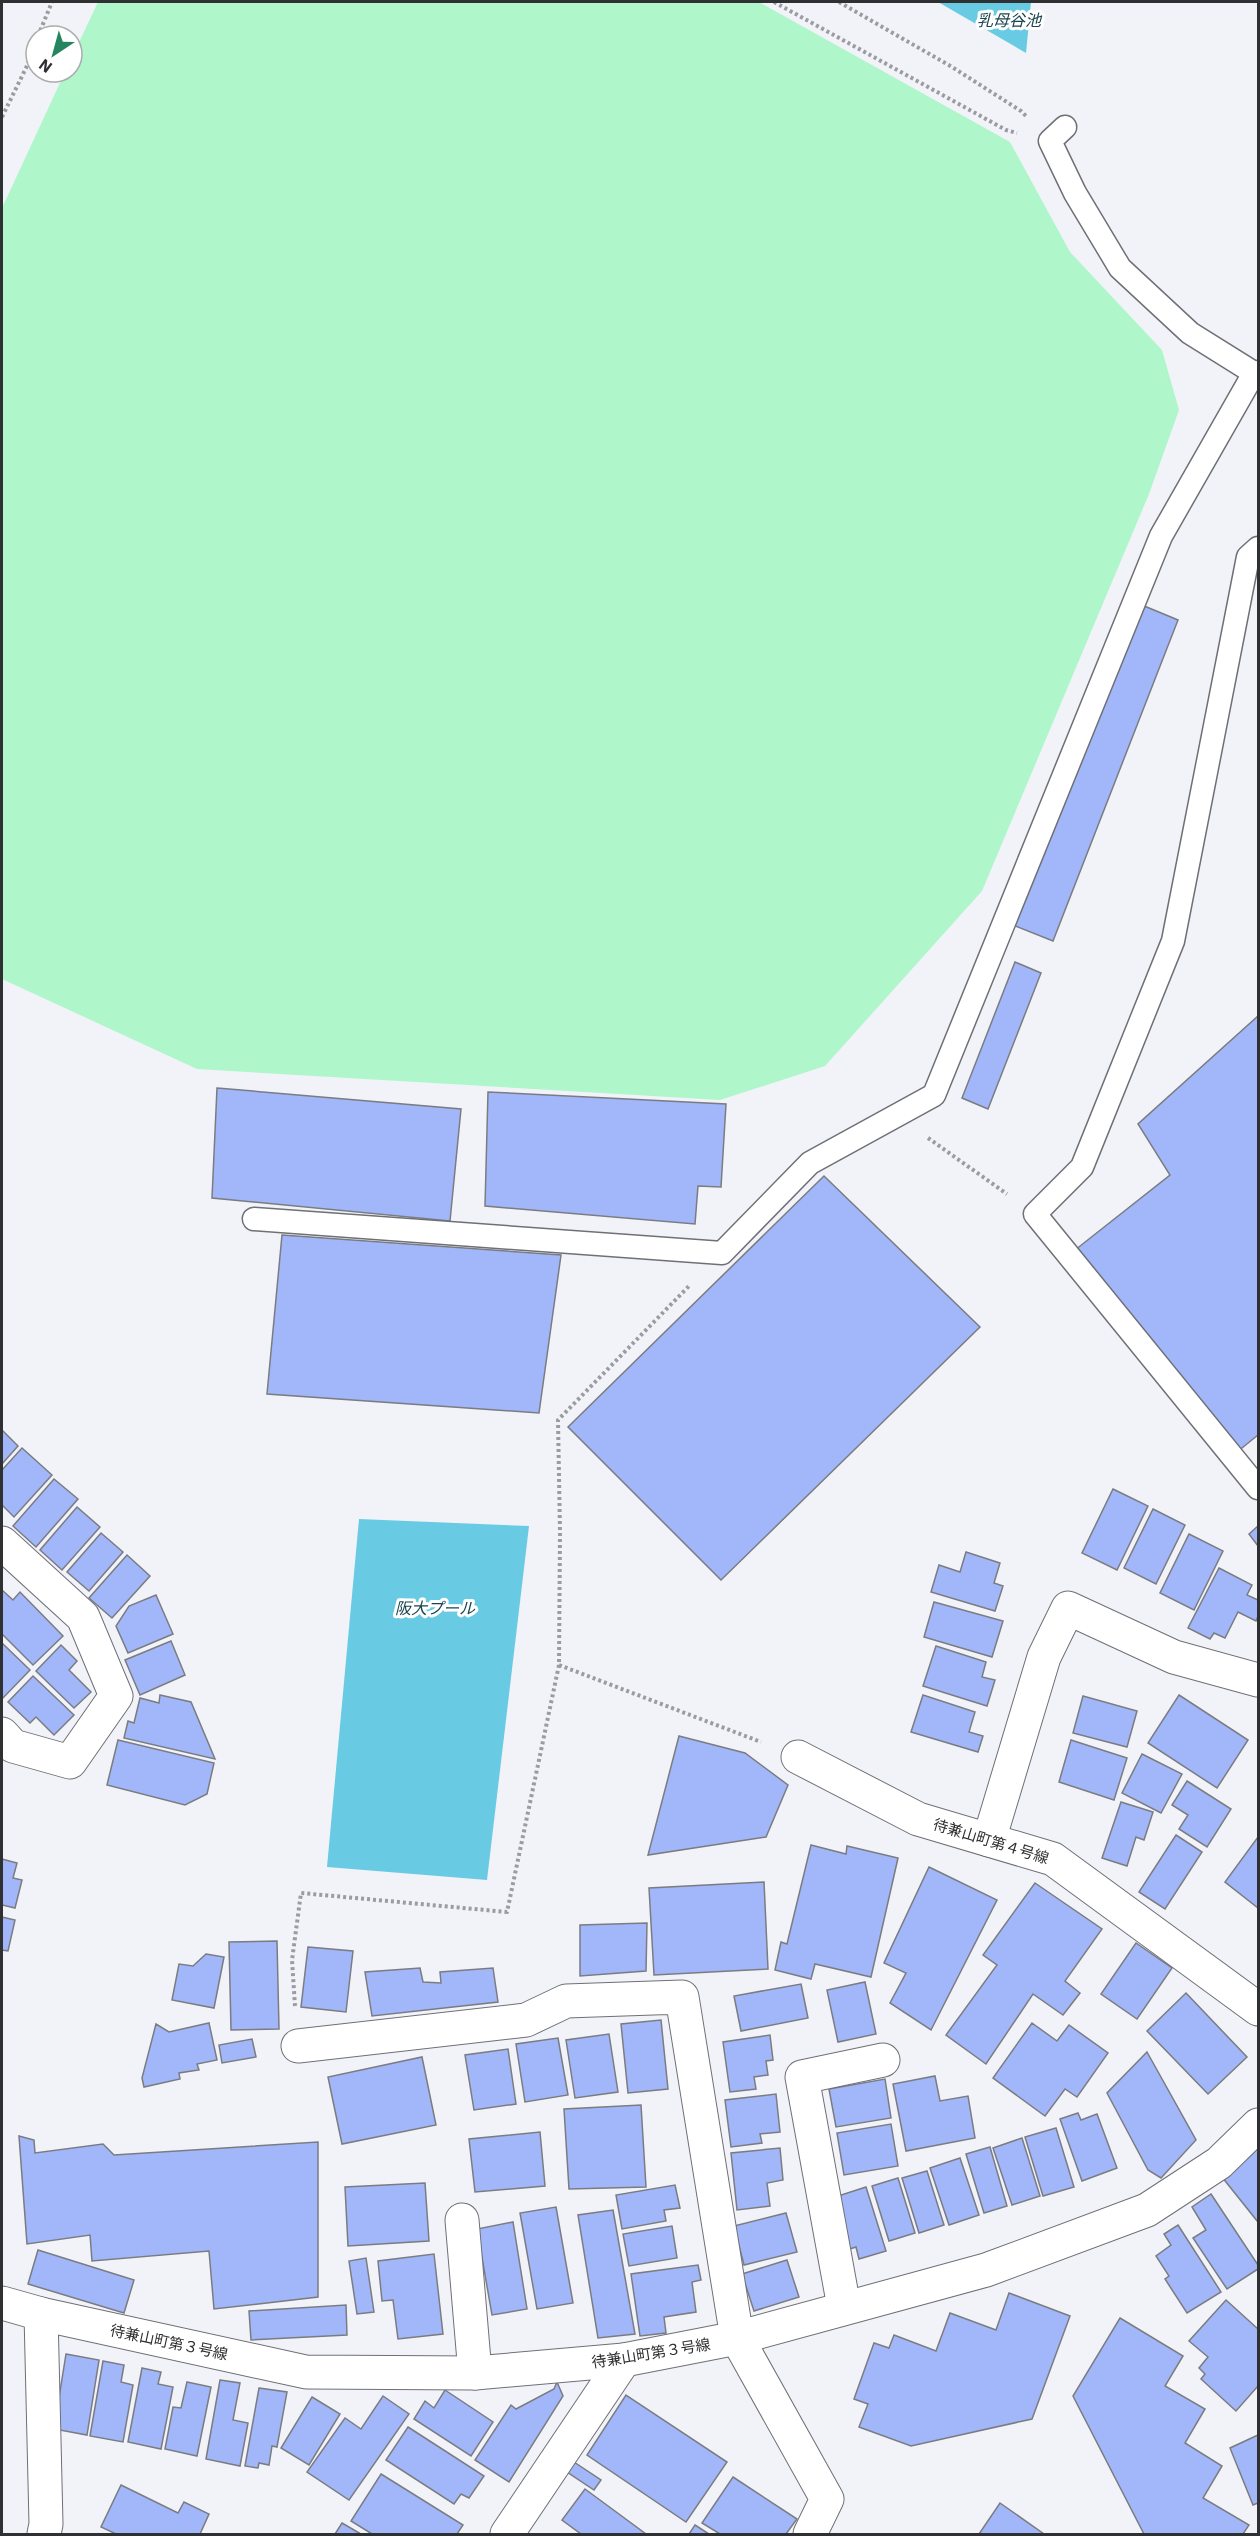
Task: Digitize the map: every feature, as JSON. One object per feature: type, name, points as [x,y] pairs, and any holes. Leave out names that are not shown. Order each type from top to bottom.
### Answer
[{"type":"street","points":[[2,1544],[83,1617],[116,1696],[70,1762],[13,1746],[2,1734]]},
{"type":"street","points":[[989,1840],[1044,1657],[1068,1608],[1174,1657],[1258,1680]]},
{"type":"street","name":"待兼山町第４号線","points":[[798,1756],[918,1819],[1053,1858],[1258,2009]]},
{"type":"street","points":[[298,2046],[526,2020],[566,2001],[682,1997],[737,2338],[827,2499],[810,2535]]},
{"type":"street","points":[[844,2307],[802,2077],[883,2060]]},
{"type":"street","name":"待兼山町第３号線","points":[[2,2303],[41,2314],[306,2372],[475,2373],[624,2360],[737,2338],[986,2270],[1147,2210],[1219,2163],[1258,2125]]},
{"type":"street","points":[[462,2220],[475,2373]]},
{"type":"street","points":[[41,2314],[50,2531]]},
{"type":"street","points":[[507,2535],[624,2360]]},
{"type":"lane","points":[[254,1219],[722,1253],[810,1163],[934,1095],[1161,536],[1256,372],[1191,333],[1120,268],[1075,193],[1057,134]]},
{"type":"lane","points":[[1255,1478],[1035,1214],[1082,1167],[1173,941],[1248,557],[1258,548]]},
{"type":"path","points":[[43,24],[52,2]]},
{"type":"path","points":[[774,2],[1006,130],[1057,134]]},
{"type":"path","points":[[839,2],[1057,134]]},
{"type":"path","points":[[2,117],[24,72]]},
{"type":"path","points":[[896,1115],[1035,1214]]},
{"type":"path","points":[[298,2046],[292,1960],[301,1893],[507,1912],[559,1665],[558,1420],[722,1253]]},
{"type":"path","points":[[559,1665],[798,1756]]},
{"type":"green space","points":[[98,2],[759,2],[1010,142],[1070,252],[1162,350],[1179,410],[1149,494],[982,891],[825,1066],[720,1100],[197,1069],[2,979],[2,208],[59,84],[84,84],[84,32]]},
{"type":"water","name":"乳母谷池","points":[[938,2],[1031,2],[1026,53]]},
{"type":"water","name":"阪大プール","points":[[359,1519],[529,1526],[487,1880],[327,1867]]},
{"type":"building","points":[[1137,603],[1178,620],[1053,941],[1013,925]]},
{"type":"building","points":[[1015,962],[1041,973],[988,1109],[962,1098]]},
{"type":"building","points":[[1258,1016],[1258,1435],[1237,1452],[1075,1250],[1170,1175],[1138,1124]]},
{"type":"building","points":[[217,1088],[461,1109],[450,1221],[212,1198]]},
{"type":"building","points":[[488,1092],[726,1104],[721,1187],[698,1186],[695,1224],[485,1206]]},
{"type":"building","points":[[824,1176],[980,1327],[721,1580],[568,1427]]},
{"type":"building","points":[[282,1235],[561,1255],[539,1413],[267,1394]]},
{"type":"building","points":[[2,1430],[18,1446],[2,1464]]},
{"type":"building","points":[[22,1448],[52,1475],[14,1517],[2,1505],[2,1470]]},
{"type":"building","points":[[54,1479],[78,1499],[36,1547],[13,1526]]},
{"type":"building","points":[[1113,1489],[1148,1506],[1117,1570],[1082,1553]]},
{"type":"building","points":[[77,1507],[100,1527],[62,1570],[40,1550]]},
{"type":"building","points":[[1153,1509],[1185,1525],[1156,1584],[1124,1568]]},
{"type":"building","points":[[1258,1526],[1258,1546],[1249,1534]]},
{"type":"building","points":[[101,1533],[123,1552],[89,1591],[67,1572]]},
{"type":"building","points":[[1189,1534],[1223,1551],[1194,1610],[1160,1593]]},
{"type":"building","points":[[966,1552],[1000,1563],[994,1583],[1003,1586],[995,1611],[931,1592],[939,1565],[960,1572]]},
{"type":"building","points":[[127,1555],[150,1576],[112,1618],[89,1598]]},
{"type":"building","points":[[1219,1568],[1252,1585],[1247,1595],[1258,1600],[1258,1616],[1256,1621],[1238,1612],[1225,1638],[1214,1633],[1210,1639],[1188,1628]]},
{"type":"building","points":[[2,1590],[13,1600],[20,1592],[63,1636],[33,1665],[2,1634]]},
{"type":"building","points":[[156,1595],[173,1634],[128,1653],[116,1626],[129,1606]]},
{"type":"building","points":[[934,1602],[1003,1621],[992,1657],[924,1637]]},
{"type":"building","points":[[171,1641],[185,1675],[140,1695],[125,1660]]},
{"type":"building","points":[[2,1643],[30,1670],[2,1699]]},
{"type":"building","points":[[61,1645],[77,1661],[69,1670],[91,1692],[74,1708],[36,1671]]},
{"type":"building","points":[[936,1646],[986,1662],[982,1677],[995,1680],[987,1706],[923,1686]]},
{"type":"building","points":[[33,1676],[74,1715],[54,1735],[36,1717],[30,1723],[8,1702]]},
{"type":"building","points":[[160,1695],[191,1702],[215,1759],[124,1738],[128,1721],[134,1723],[140,1698],[159,1703]]},
{"type":"building","points":[[923,1695],[975,1712],[969,1732],[983,1736],[978,1752],[911,1732]]},
{"type":"building","points":[[1179,1695],[1248,1740],[1217,1788],[1148,1743]]},
{"type":"building","points":[[1083,1696],[1137,1711],[1127,1747],[1073,1733]]},
{"type":"building","points":[[679,1736],[745,1753],[788,1785],[766,1837],[648,1855]]},
{"type":"building","points":[[118,1740],[214,1763],[207,1794],[185,1805],[107,1785]]},
{"type":"building","points":[[1071,1740],[1127,1758],[1114,1800],[1059,1782]]},
{"type":"building","points":[[1142,1754],[1182,1774],[1161,1813],[1122,1793]]},
{"type":"building","points":[[1187,1781],[1231,1809],[1207,1847],[1179,1829],[1188,1815],[1172,1805]]},
{"type":"building","points":[[1121,1802],[1153,1812],[1144,1840],[1136,1837],[1127,1866],[1102,1858]]},
{"type":"building","points":[[1176,1835],[1202,1852],[1165,1909],[1139,1892]]},
{"type":"building","points":[[1258,1837],[1258,1908],[1225,1882]]},
{"type":"building","points":[[811,1845],[846,1854],[847,1846],[898,1858],[871,1977],[815,1964],[811,1979],[775,1970],[781,1942],[787,1944]]},
{"type":"building","points":[[2,1859],[17,1863],[13,1878],[22,1880],[15,1908],[2,1905]]},
{"type":"building","points":[[929,1867],[997,1900],[931,2030],[890,2003],[906,1973],[884,1963]]},
{"type":"building","points":[[764,1882],[768,1969],[654,1975],[649,1888]]},
{"type":"building","points":[[1035,1883],[1102,1929],[1065,1981],[1080,1993],[1063,2015],[1033,1994],[986,2064],[946,2035],[997,1965],[983,1955]]},
{"type":"building","points":[[2,1917],[15,1920],[8,1951],[2,1950]]},
{"type":"building","points":[[647,1923],[646,1971],[580,1976],[580,1925]]},
{"type":"building","points":[[277,1941],[279,2029],[231,2030],[229,1942]]},
{"type":"building","points":[[1136,1943],[1172,1968],[1137,2019],[1101,1994]]},
{"type":"building","points":[[308,1947],[353,1951],[346,2012],[301,2007]]},
{"type":"building","points":[[206,1954],[224,1957],[214,2008],[172,2000],[179,1964],[193,1966]]},
{"type":"building","points":[[420,1968],[423,1982],[441,1983],[440,1972],[493,1968],[498,2002],[372,2016],[365,1972]]},
{"type":"building","points":[[865,1982],[876,2034],[838,2042],[827,1990]]},
{"type":"building","points":[[801,1984],[808,2018],[741,2031],[734,1996]]},
{"type":"building","points":[[1186,1993],[1247,2057],[1208,2094],[1147,2031]]},
{"type":"building","points":[[661,2020],[668,2089],[628,2093],[621,2024]]},
{"type":"building","points":[[209,2023],[217,2060],[197,2064],[199,2070],[179,2073],[180,2079],[144,2087],[142,2078],[156,2024],[169,2032]]},
{"type":"building","points":[[1032,2023],[1057,2041],[1069,2025],[1108,2053],[1077,2097],[1065,2089],[1045,2116],[993,2078]]},
{"type":"building","points":[[609,2034],[618,2092],[575,2098],[566,2040]]},
{"type":"building","points":[[770,2035],[773,2060],[766,2061],[768,2075],[754,2077],[756,2089],[730,2092],[723,2042]]},
{"type":"building","points":[[558,2038],[568,2095],[525,2102],[516,2044]]},
{"type":"building","points":[[252,2039],[256,2057],[222,2063],[219,2045]]},
{"type":"building","points":[[508,2049],[516,2104],[474,2110],[465,2055]]},
{"type":"building","points":[[1147,2052],[1196,2140],[1161,2178],[1148,2170],[1107,2093]]},
{"type":"building","points":[[422,2057],[436,2125],[342,2144],[328,2077]]},
{"type":"building","points":[[935,2076],[940,2101],[968,2096],[975,2138],[906,2151],[893,2084]]},
{"type":"building","points":[[885,2079],[891,2118],[836,2127],[829,2089]]},
{"type":"building","points":[[776,2094],[780,2132],[760,2134],[762,2143],[731,2147],[725,2100]]},
{"type":"building","points":[[641,2105],[646,2187],[569,2189],[564,2109]]},
{"type":"building","points":[[1078,2113],[1081,2120],[1097,2114],[1117,2168],[1082,2181],[1060,2119]]},
{"type":"building","points":[[891,2124],[898,2166],[844,2175],[837,2133]]},
{"type":"building","points":[[1056,2128],[1074,2187],[1043,2196],[1025,2137]]},
{"type":"building","points":[[540,2132],[545,2186],[475,2192],[469,2139]]},
{"type":"building","points":[[19,2136],[34,2140],[35,2153],[103,2144],[114,2155],[318,2142],[318,2297],[214,2309],[209,2251],[92,2261],[90,2235],[27,2244]]},
{"type":"building","points":[[1022,2138],[1040,2196],[1012,2205],[993,2148]]},
{"type":"building","points":[[1258,2146],[1258,2222],[1222,2177]]},
{"type":"building","points":[[990,2147],[1007,2206],[984,2213],[966,2154]]},
{"type":"building","points":[[780,2148],[783,2180],[767,2183],[770,2206],[737,2210],[731,2153]]},
{"type":"building","points":[[960,2158],[979,2215],[949,2225],[930,2168]]},
{"type":"building","points":[[927,2171],[944,2225],[919,2233],[902,2178]]},
{"type":"building","points":[[898,2178],[915,2233],[889,2241],[872,2186]]},
{"type":"building","points":[[425,2183],[429,2241],[348,2246],[345,2187]]},
{"type":"building","points":[[675,2185],[680,2208],[664,2210],[666,2221],[622,2229],[616,2195]]},
{"type":"building","points":[[866,2187],[886,2251],[859,2259],[856,2247],[844,2251],[835,2197]]},
{"type":"building","points":[[1211,2194],[1258,2265],[1258,2269],[1227,2289],[1193,2238],[1206,2230],[1192,2207]]},
{"type":"building","points":[[556,2207],[573,2303],[537,2309],[520,2213]]},
{"type":"building","points":[[613,2210],[635,2334],[598,2338],[578,2215]]},
{"type":"building","points":[[786,2213],[797,2252],[744,2265],[734,2226]]},
{"type":"building","points":[[513,2222],[527,2309],[492,2315],[477,2229]]},
{"type":"building","points":[[1178,2225],[1221,2292],[1187,2313],[1165,2279],[1169,2276],[1156,2256],[1171,2245],[1164,2234]]},
{"type":"building","points":[[672,2226],[677,2258],[629,2266],[623,2234]]},
{"type":"building","points":[[38,2250],[134,2280],[124,2313],[28,2284]]},
{"type":"building","points":[[434,2254],[443,2334],[398,2339],[393,2300],[382,2301],[378,2261]]},
{"type":"building","points":[[366,2258],[374,2312],[357,2314],[349,2261]]},
{"type":"building","points":[[787,2260],[799,2297],[754,2311],[742,2274]]},
{"type":"building","points":[[698,2265],[701,2280],[692,2282],[696,2312],[664,2317],[666,2333],[640,2336],[631,2274]]},
{"type":"building","points":[[1009,2293],[1070,2316],[1032,2419],[911,2446],[859,2427],[868,2404],[854,2399],[874,2343],[889,2348],[894,2335],[936,2351],[950,2313],[996,2330]]},
{"type":"building","points":[[1226,2300],[1258,2329],[1258,2386],[1236,2411],[1201,2379],[1205,2374],[1199,2368],[1208,2357],[1189,2341]]},
{"type":"building","points":[[346,2305],[347,2335],[251,2340],[249,2311]]},
{"type":"building","points":[[1120,2318],[1183,2356],[1165,2386],[1205,2409],[1185,2443],[1222,2466],[1203,2498],[1249,2525],[1243,2534],[1144,2534],[1073,2396]]},
{"type":"building","points":[[66,2354],[99,2360],[87,2435],[54,2429]]},
{"type":"building","points":[[103,2361],[124,2365],[121,2382],[133,2385],[123,2442],[90,2436]]},
{"type":"building","points":[[142,2368],[161,2372],[158,2384],[173,2387],[161,2449],[128,2442]]},
{"type":"building","points":[[220,2380],[240,2383],[233,2420],[248,2423],[240,2466],[206,2459]]},
{"type":"building","points":[[187,2382],[211,2387],[197,2456],[165,2449],[173,2407],[181,2408]]},
{"type":"building","points":[[557,2382],[563,2396],[509,2482],[475,2460],[511,2405],[516,2409],[554,2389]]},
{"type":"building","points":[[259,2388],[287,2392],[277,2447],[272,2446],[269,2465],[259,2463],[258,2468],[245,2466]]},
{"type":"building","points":[[445,2390],[493,2422],[471,2456],[414,2419],[425,2401],[434,2408]]},
{"type":"building","points":[[626,2395],[727,2462],[686,2522],[587,2455]]},
{"type":"building","points":[[383,2396],[409,2414],[349,2500],[307,2472],[345,2418],[361,2429]]},
{"type":"building","points":[[312,2397],[340,2414],[309,2465],[281,2448]]},
{"type":"building","points":[[408,2427],[484,2476],[469,2498],[461,2494],[454,2504],[386,2460]]},
{"type":"building","points":[[1258,2435],[1258,2503],[1253,2505],[1230,2448]]},
{"type":"building","points":[[574,2462],[601,2480],[594,2490],[567,2472]]},
{"type":"building","points":[[381,2474],[463,2525],[457,2534],[372,2534],[351,2521]]},
{"type":"building","points":[[733,2477],[797,2519],[786,2534],[720,2534],[702,2523]]},
{"type":"building","points":[[121,2485],[178,2513],[184,2502],[209,2514],[200,2534],[116,2534],[101,2527]]},
{"type":"building","points":[[585,2489],[646,2534],[581,2534],[562,2520]]},
{"type":"building","points":[[1000,2503],[1044,2534],[979,2534]]},
{"type":"building","points":[[342,2523],[361,2534],[335,2534]]},
{"type":"building","points":[[695,2525],[709,2534],[689,2534]]}]
